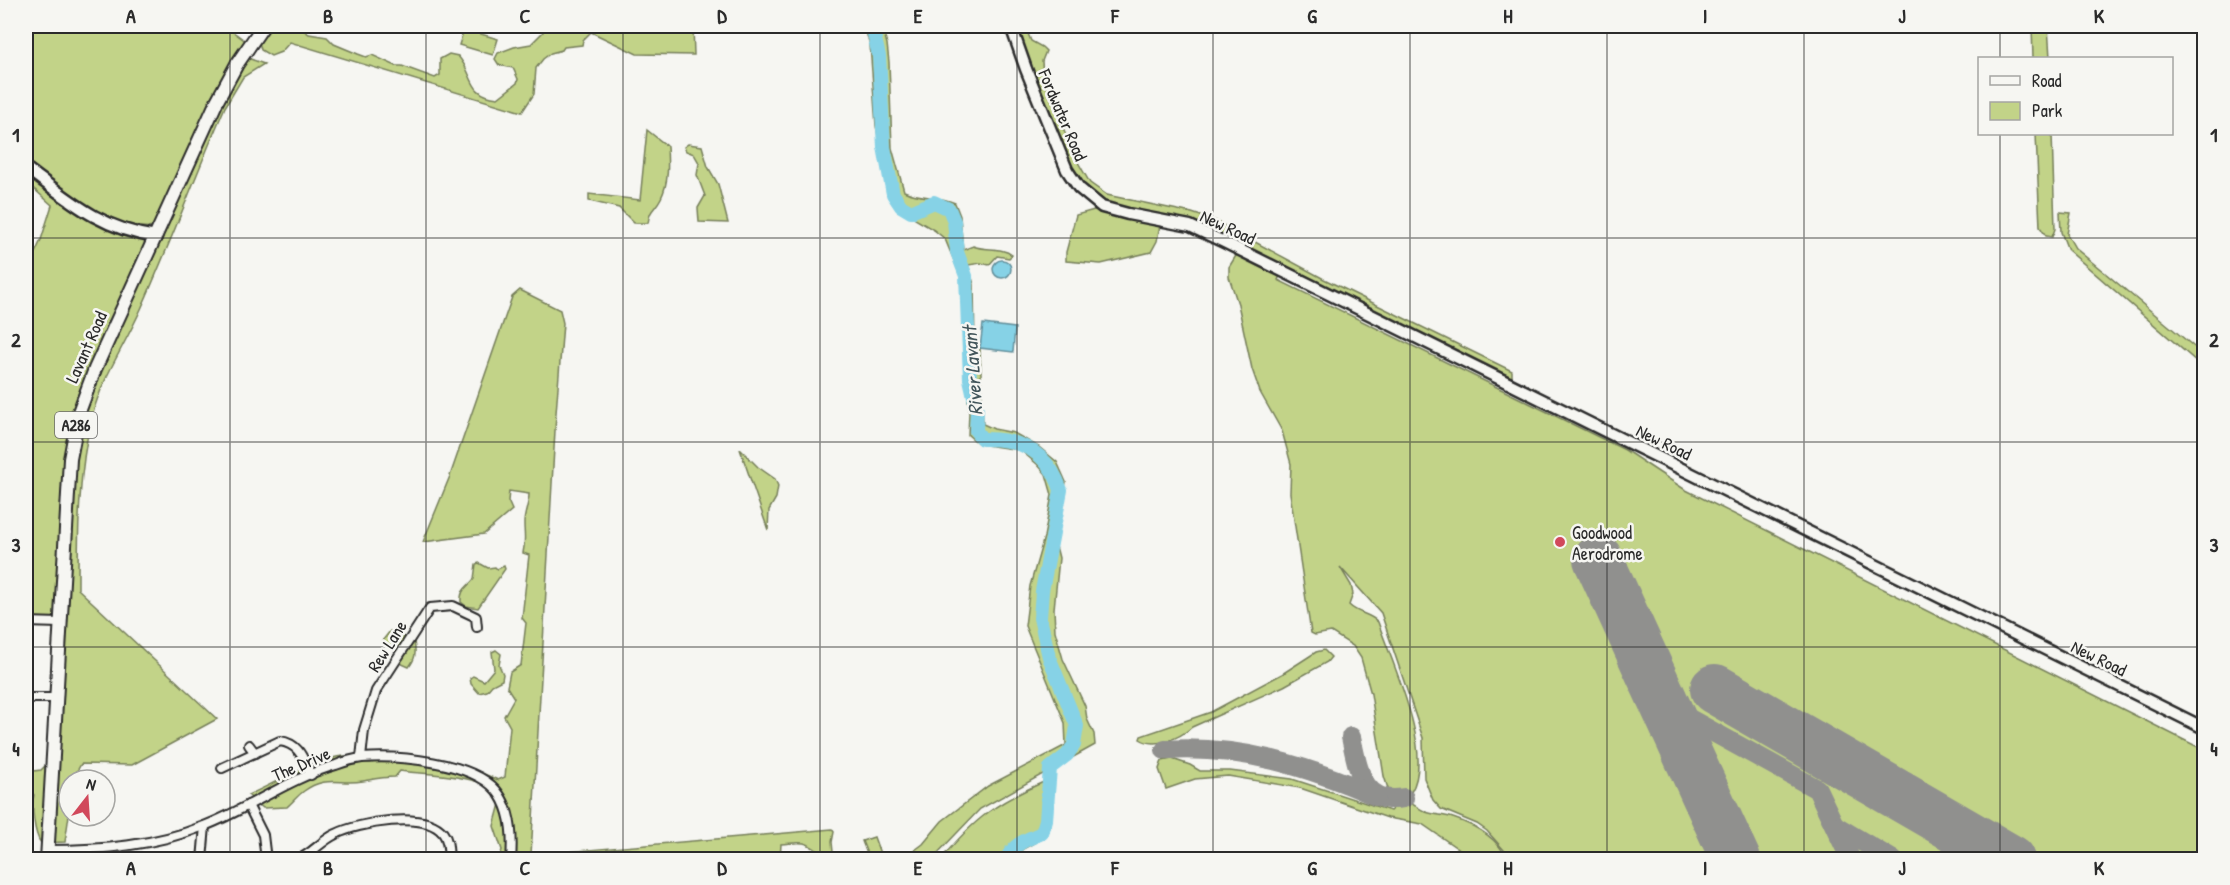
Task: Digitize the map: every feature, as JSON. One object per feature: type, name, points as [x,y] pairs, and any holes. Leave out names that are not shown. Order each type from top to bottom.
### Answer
[{"type":"main road","name":"Lavant Road","points":[[48,855],[70,459],[79,412],[95,369],[217,101],[237,64],[263,26]]},
{"type":"street","name":"Fordwater Road","points":[[1011,26],[1067,170],[1079,188],[1102,207]]},
{"type":"street","points":[[26,168],[104,222],[124,230],[156,237]]},
{"type":"street","name":"New Road","points":[[1102,207],[1190,226],[2205,728]]},
{"type":"street","name":"Rew Lane","points":[[361,758],[364,730],[376,691],[430,608],[453,606],[476,617],[477,627]]},
{"type":"street","points":[[26,622],[60,623]]},
{"type":"street","points":[[26,698],[56,698]]},
{"type":"street","points":[[222,768],[280,741],[289,742],[300,751],[311,775]]},
{"type":"street","points":[[249,745],[255,753]]},
{"type":"street","name":"The Drive","points":[[48,855],[147,844],[205,826],[333,765],[361,758],[388,758],[431,763],[463,770],[488,782],[498,792],[509,814],[511,860]]},
{"type":"street","points":[[248,805],[262,835],[266,860]]},
{"type":"street","points":[[297,860],[335,834],[352,827],[375,821],[396,820],[432,825],[442,831],[448,843],[449,860]]},
{"type":"street","points":[[202,860],[205,826]]},
{"type":"green space","points":[[26,26],[225,26],[247,42],[155,228],[142,227],[136,238],[149,242],[84,387],[57,621],[26,620],[26,273],[41,240],[52,205],[26,182]]},
{"type":"green space","points":[[269,26],[297,26],[309,34],[327,37],[334,44],[358,54],[366,57],[372,55],[396,66],[435,78],[440,75],[440,59],[449,54],[458,56],[476,88],[481,93],[498,98],[517,83],[518,79],[513,68],[499,65],[495,59],[498,53],[531,44],[543,32],[540,26],[582,26],[583,28],[583,26],[693,26],[694,55],[637,54],[591,32],[583,40],[582,45],[564,47],[543,59],[536,68],[534,94],[522,112],[290,42],[281,52],[271,56],[261,50],[259,42]]},
{"type":"green space","points":[[864,26],[882,26],[887,44],[892,148],[904,191],[955,203],[960,216],[963,250],[973,246],[1003,251],[1012,255],[1009,258],[997,256],[989,265],[981,263],[968,265],[974,284],[975,348],[980,349],[983,424],[1014,433],[1039,447],[1057,462],[1066,482],[1055,542],[1059,558],[1054,609],[1055,631],[1063,659],[1085,706],[1095,745],[980,809],[932,859],[903,859],[923,844],[942,821],[988,786],[1066,745],[1065,723],[1025,626],[1030,586],[1044,537],[1052,495],[1046,474],[1020,450],[979,444],[968,435],[969,412],[961,278],[945,239],[898,209],[889,193],[876,126],[870,45]]},
{"type":"green space","points":[[1015,26],[1025,26],[1031,41],[1046,51],[1042,61],[1043,78],[1075,157],[1090,183],[1107,195],[1192,213],[1216,221],[1324,279],[1512,371],[1512,380],[1190,222],[1103,204],[1093,198],[1071,170]]},
{"type":"green space","points":[[2032,26],[2048,26],[2050,57],[2033,57]]},
{"type":"green space","points":[[464,29],[498,39],[493,55],[459,45]]},
{"type":"green space","points":[[245,57],[264,64],[243,77],[225,107],[152,284],[96,402],[87,437],[81,480],[78,589],[217,719],[132,765],[81,764],[79,768],[57,768],[57,828],[67,828],[65,842],[41,843],[34,819],[34,795],[26,786],[26,772],[41,770],[48,763],[75,462],[84,411],[199,150]]},
{"type":"green space","points":[[647,130],[667,146],[667,179],[664,192],[651,212],[648,223],[634,223],[619,208],[589,201],[589,194],[640,200]]},
{"type":"green space","points":[[2036,135],[2052,135],[2055,229],[2052,237],[2046,236],[2040,227]]},
{"type":"green space","points":[[688,144],[702,146],[708,167],[718,184],[728,223],[699,222],[698,208],[705,196],[697,175],[699,163],[694,154],[686,151],[684,147]]},
{"type":"green space","points":[[1094,210],[1128,220],[1160,225],[1157,241],[1151,252],[1101,264],[1066,261],[1066,252],[1076,215]]},
{"type":"green space","points":[[2060,212],[2071,213],[2067,234],[2075,248],[2204,355],[2204,368],[2068,250],[2061,232]]},
{"type":"green space","name":"Goodwood Aerodrome","points":[[1237,254],[1280,276],[1278,280],[1625,450],[1684,489],[2204,750],[2204,859],[1512,859],[1487,831],[1477,824],[1441,809],[1433,800],[1424,778],[1423,738],[1381,613],[1340,567],[1351,585],[1353,594],[1349,605],[1378,622],[1401,684],[1415,732],[1418,755],[1417,775],[1411,792],[1400,796],[1389,792],[1384,776],[1371,694],[1361,658],[1353,646],[1331,632],[1315,635],[1311,633],[1290,493],[1291,464],[1282,431],[1260,392],[1252,369],[1238,304],[1229,277],[1229,267]]},
{"type":"green space","points":[[520,290],[560,310],[563,323],[531,855],[832,829],[834,832],[833,852],[829,857],[807,844],[798,843],[781,844],[780,859],[499,859],[502,850],[494,826],[500,804],[494,794],[486,785],[444,775],[400,771],[395,777],[355,782],[319,783],[304,791],[287,807],[263,808],[248,795],[309,766],[344,756],[369,763],[380,760],[388,754],[419,757],[456,764],[498,780],[505,777],[510,727],[504,716],[514,698],[507,687],[510,672],[521,665],[526,623],[522,618],[529,555],[523,553],[524,520],[529,494],[509,491],[508,501],[512,510],[484,534],[423,542],[450,476],[512,297]]},
{"type":"green space","points":[[740,449],[758,467],[775,479],[778,486],[776,498],[769,510],[768,530]]},
{"type":"green space","points":[[479,563],[488,568],[497,569],[504,566],[505,569],[478,608],[466,606],[461,602],[461,598],[463,591],[474,579],[476,564]]},
{"type":"green space","points":[[390,631],[414,642],[415,655],[409,667],[402,664],[397,651],[384,643],[383,640]]},
{"type":"green space","points":[[496,650],[501,654],[499,665],[503,674],[502,680],[492,685],[487,691],[479,693],[471,684],[470,678],[473,676],[484,681],[494,669],[492,652]]},
{"type":"green space","points":[[1324,650],[1331,657],[1327,662],[1284,686],[1192,727],[1167,741],[1153,743],[1140,739],[1141,736],[1211,712],[1282,674],[1316,652]]},
{"type":"green space","points":[[1172,759],[1200,771],[1230,771],[1292,779],[1390,811],[1401,803],[1409,802],[1426,812],[1469,824],[1498,845],[1507,859],[1473,859],[1422,824],[1388,818],[1300,788],[1228,776],[1195,779],[1166,789],[1159,769],[1162,761]]},
{"type":"green space","points":[[1046,781],[1045,837],[1023,849],[1013,859],[941,859],[965,832],[988,812],[1014,796]]},
{"type":"green space","points":[[874,837],[882,859],[869,859],[862,841]]},
{"type":"water","points":[[1002,260],[1008,263],[1011,269],[1008,275],[1002,278],[996,275],[993,269],[996,263]]},
{"type":"water","points":[[983,324],[1015,328],[1013,352],[980,348]]},
{"type":"waterway","name":"River Lavant","points":[[872,26],[879,56],[884,147],[893,194],[901,206],[911,212],[934,202],[949,209],[954,221],[957,252],[966,276],[970,379],[977,410],[976,431],[982,439],[1009,441],[1031,450],[1049,466],[1061,490],[1042,591],[1040,618],[1049,657],[1077,726],[1074,745],[1067,755],[1050,768],[1046,820],[1042,833],[1017,846],[1006,860]]},
{"type":"taxiway","points":[[1666,706],[1817,789],[1851,860]]},
{"type":"taxiway","points":[[1351,737],[1356,761],[1364,782],[1379,796],[1390,799],[1404,798]]},
{"type":"taxiway","points":[[1165,750],[1193,749],[1247,754],[1324,775],[1376,796]]},
{"type":"taxiway","points":[[1836,826],[1893,860]]},
{"type":"runway","points":[[1598,559],[1736,860]]},
{"type":"runway","points":[[1715,689],[2011,860]]},
{"type":"place","name":"Goodwood Aerodrome","points":[[1560,542]]}]
